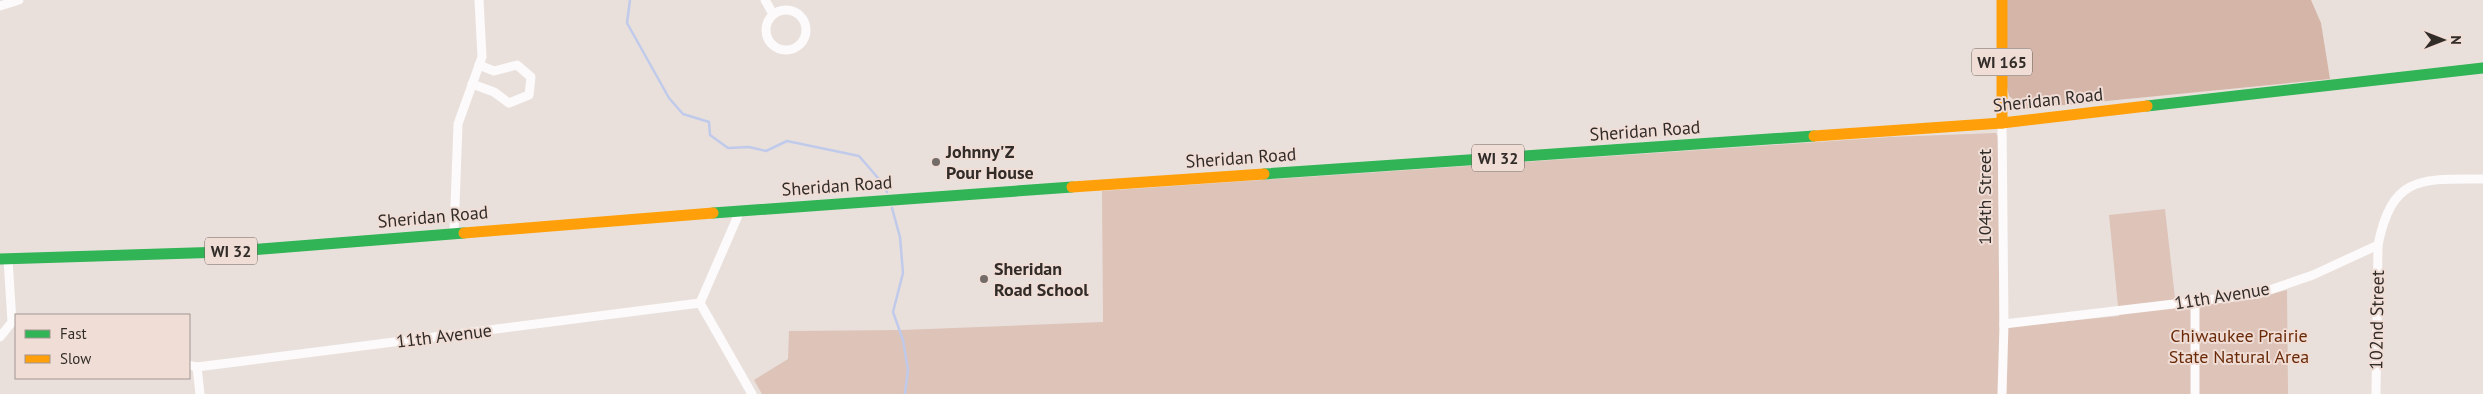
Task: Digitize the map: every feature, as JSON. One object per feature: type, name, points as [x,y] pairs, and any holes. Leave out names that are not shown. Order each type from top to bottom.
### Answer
[{"type":"main road","name":"104th Street","points":[[2002,0],[2002,124]]},
{"type":"main road","name":"Sheridan Road","points":[[4,259],[224,252],[740,210],[2002,124],[2483,68]]},
{"type":"street","points":[[0,6],[19,0]]},
{"type":"street","points":[[454,233],[458,124],[482,57],[479,0]]},
{"type":"street","points":[[765,0],[774,14]]},
{"type":"street","points":[[786,9],[799,14],[804,20],[806,33],[799,45],[794,48],[781,49],[771,43],[767,37],[766,24],[774,14],[786,9]]},
{"type":"street","points":[[472,84],[494,92],[509,103],[529,95],[531,77],[517,65],[494,71],[479,65]]},
{"type":"street","name":"104th Street","points":[[2002,124],[2004,324],[2002,394]]},
{"type":"street","points":[[2378,245],[2382,223],[2390,205],[2409,187],[2434,179],[2483,179]]},
{"type":"street","points":[[740,210],[700,303],[749,393]]},
{"type":"street","name":"11th Avenue","points":[[2004,324],[2258,294],[2313,275],[2378,245]]},
{"type":"street","name":"102nd Street","points":[[2376,394],[2378,245]]},
{"type":"street","points":[[0,337],[14,322],[4,259]]},
{"type":"street","points":[[2195,301],[2195,394]]},
{"type":"street","name":"11th Avenue","points":[[193,366],[700,303]]},
{"type":"street","points":[[193,366],[200,394]]},
{"type":"green space","name":"Chiwaukee Prairie State Natural Area","points":[[1996,133],[2000,142],[1999,328],[2119,316],[2109,215],[2165,209],[2176,307],[2263,296],[2287,290],[2288,394],[762,394],[754,380],[788,359],[789,331],[902,330],[1103,322],[1102,191],[1890,137]]},
{"type":"shaded area","points":[[2006,0],[2311,0],[2321,23],[2330,79],[2025,109],[2009,96],[2006,83]]},
{"type":"waterway","points":[[630,0],[627,23],[669,98],[683,114],[709,122],[710,135],[728,148],[749,147],[766,151],[787,141],[859,156],[885,186],[887,192]]},
{"type":"waterway","points":[[892,208],[900,237],[903,273],[893,312],[903,340],[908,370],[905,394]]},
{"type":"traffic: fast","points":[[2147,106],[2483,68]]},
{"type":"traffic: fast","points":[[1264,174],[1814,136]]},
{"type":"traffic: fast","points":[[713,213],[1072,187]]},
{"type":"traffic: fast","points":[[0,259],[224,252],[464,233]]},
{"type":"traffic: slow","points":[[2002,0],[2002,123]]},
{"type":"traffic: slow","points":[[1814,136],[2002,123],[2147,106]]},
{"type":"traffic: slow","points":[[1072,187],[1264,174]]},
{"type":"traffic: slow","points":[[464,233],[713,213]]},
{"type":"place","name":"Johnny'Z Pour House","points":[[936,162]]},
{"type":"place","name":"Sheridan Road School","points":[[984,279]]}]
